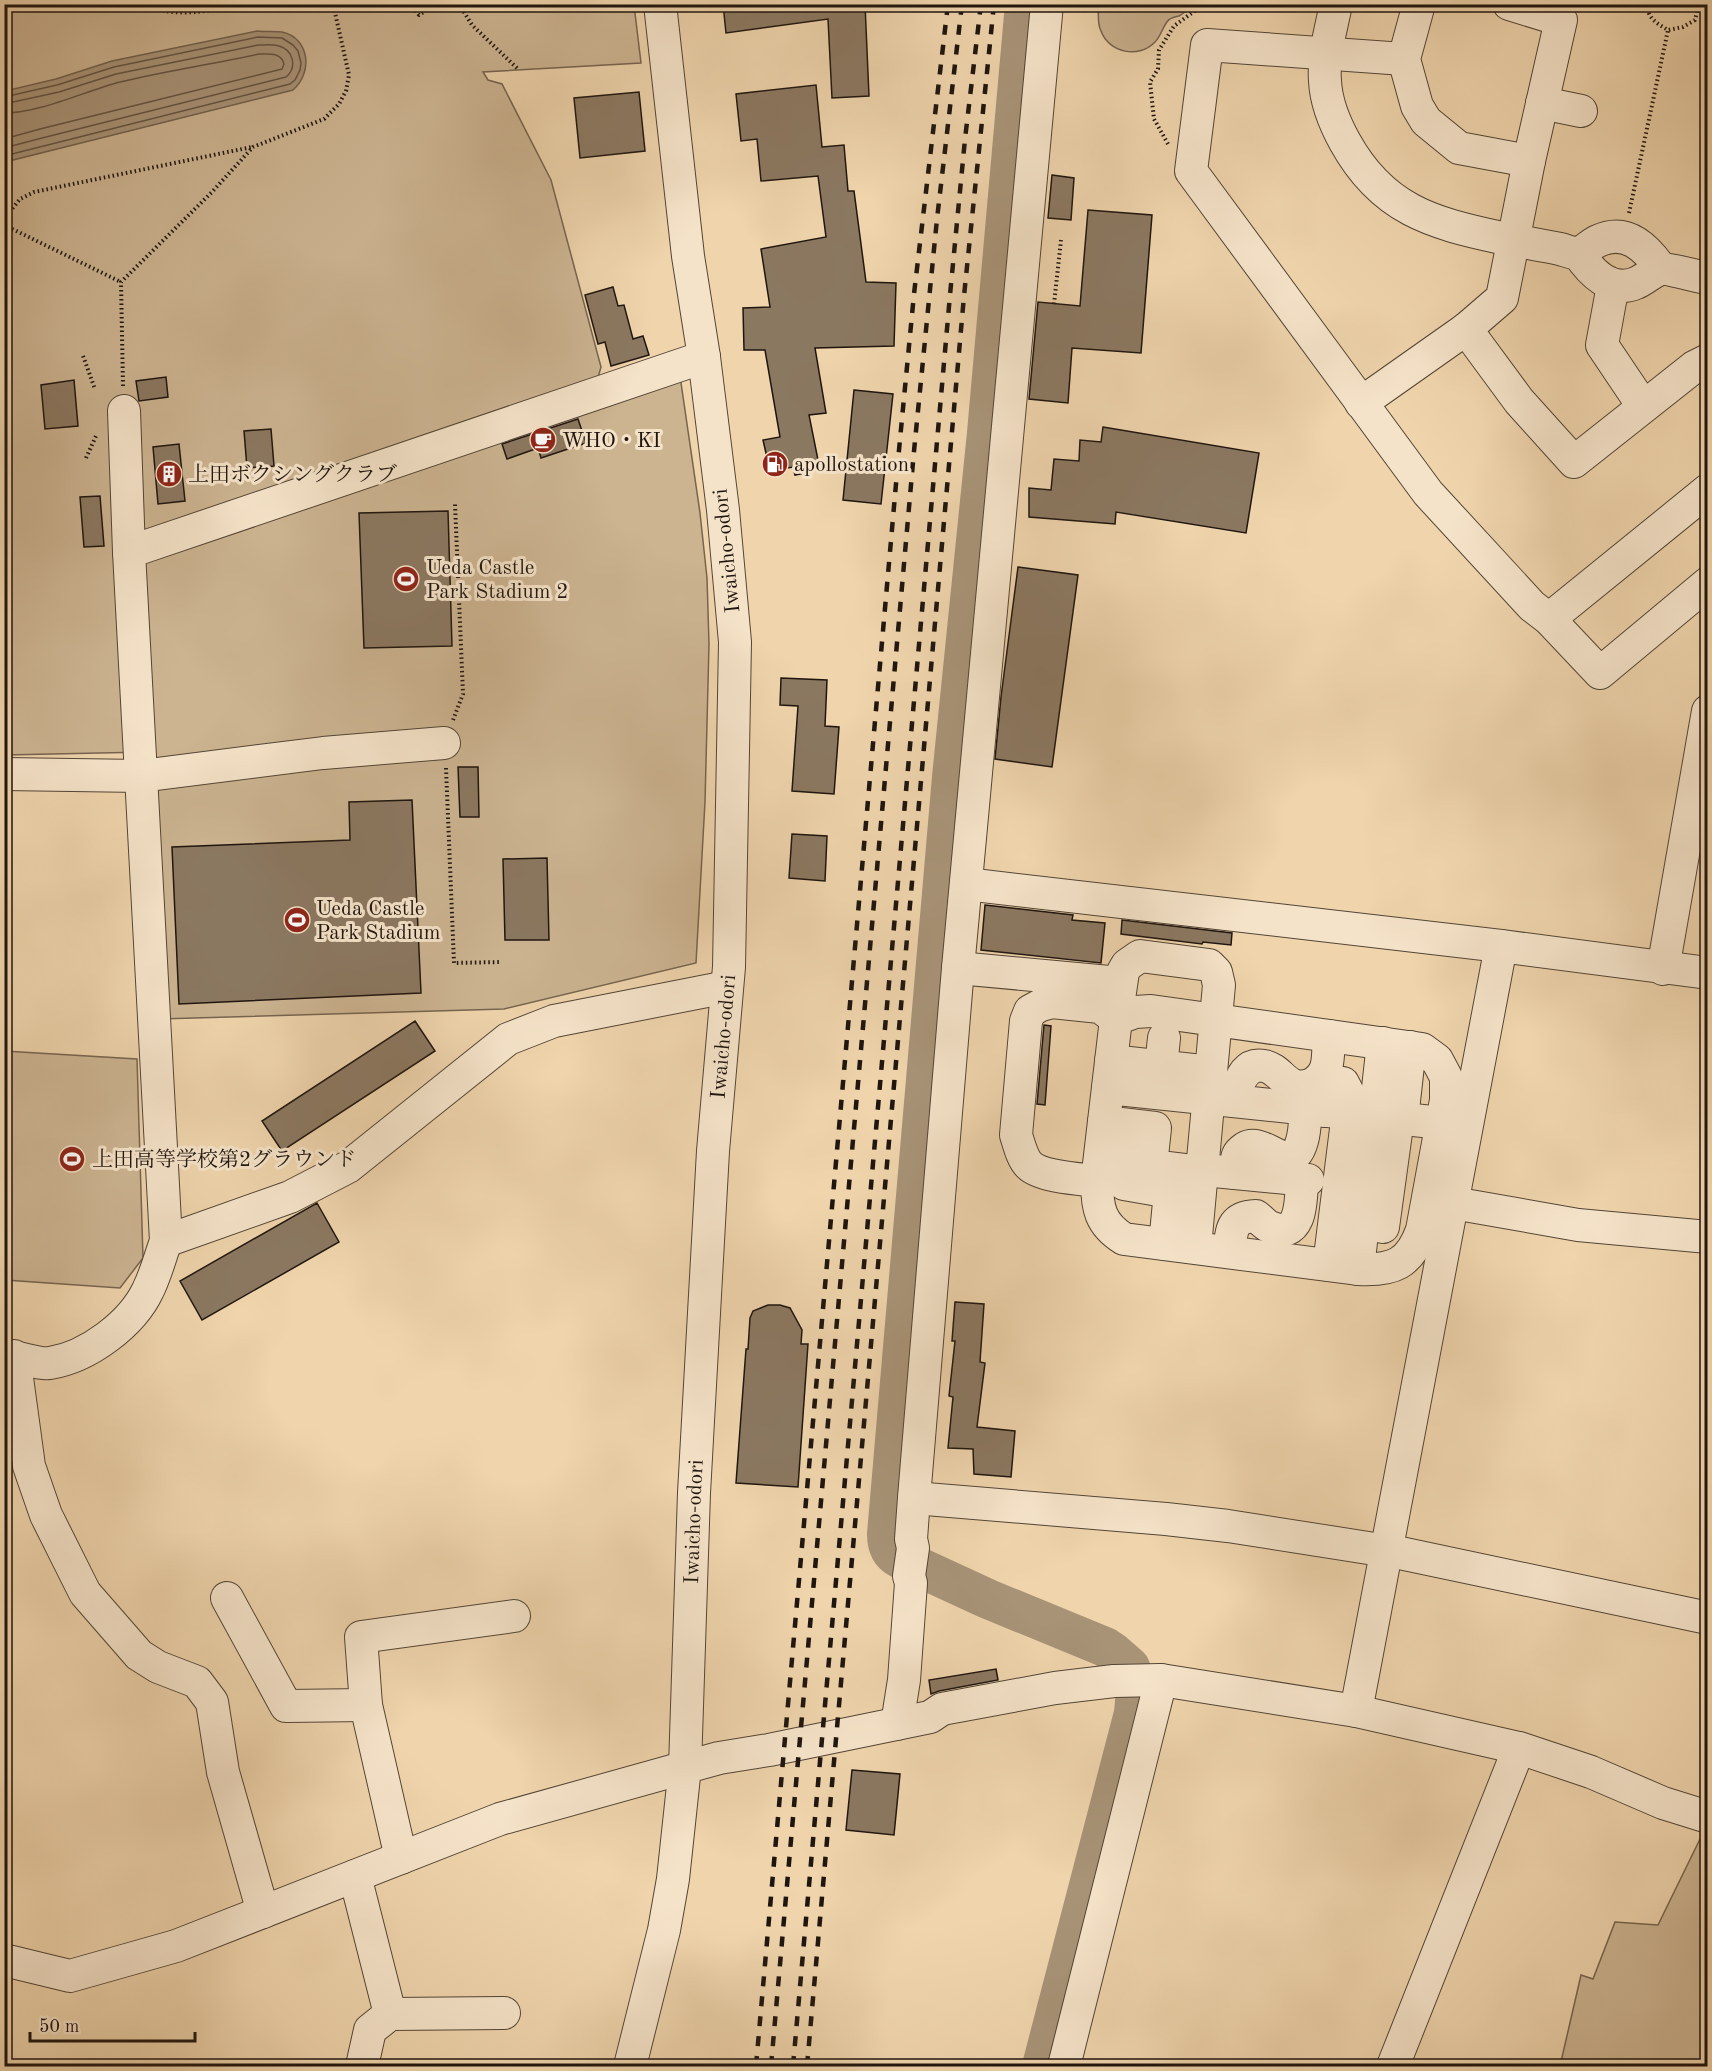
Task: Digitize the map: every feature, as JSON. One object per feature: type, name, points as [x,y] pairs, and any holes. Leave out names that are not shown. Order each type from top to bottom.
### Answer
[{"type":"street","name":"Iwaicho-odori","points":[[630,2067],[664,1930],[673,1879],[685,1767],[695,1469],[713,1150],[728,987],[735,642],[727,543],[704,357],[688,256],[660,4]]},
{"type":"street","points":[[897,1724],[904,1680],[914,1498],[958,968],[1047,4]]},
{"type":"street","points":[[1336,4],[1326,53],[1325,83],[1335,124],[1355,160],[1376,186],[1400,206],[1454,227],[1578,253],[1591,270],[1602,280],[1613,285],[1632,285],[1661,269],[1707,278]]},
{"type":"street","points":[[1419,4],[1404,59],[1417,106],[1426,121],[1459,148],[1529,161]]},
{"type":"street","points":[[1361,403],[1466,329],[1502,298],[1529,161],[1561,20],[1509,4]]},
{"type":"street","points":[[1404,59],[1207,45],[1191,171],[1428,493],[1532,606],[1549,619],[1600,673],[1707,583]]},
{"type":"street","points":[[1542,103],[1581,111]]},
{"type":"street","points":[[1578,253],[1608,237],[1624,237],[1638,242],[1661,269]]},
{"type":"street","points":[[1613,285],[1602,345],[1643,406]]},
{"type":"street","points":[[1466,329],[1519,401],[1574,462],[1643,406],[1694,367],[1707,360]]},
{"type":"street","points":[[129,552],[704,357]]},
{"type":"street","points":[[124,411],[129,552],[166,1241],[148,1290],[136,1311],[98,1344],[83,1352],[49,1363],[9,1356],[29,1466],[46,1515],[85,1593],[139,1654],[158,1667],[197,1682],[212,1702],[223,1772],[263,1912]]},
{"type":"street","points":[[1549,619],[1707,490]]},
{"type":"street","points":[[1663,969],[1707,711]]},
{"type":"street","points":[[4,774],[141,776],[323,753],[444,743]]},
{"type":"street","points":[[966,884],[1501,946],[1707,973]]},
{"type":"street","points":[[1356,1711],[1501,946]]},
{"type":"street","points":[[1116,1018],[1134,1012],[1151,1011],[1215,1020],[1329,1036],[1396,1045],[1422,1049],[1437,1060],[1446,1077],[1446,1100],[1422,1230],[1416,1247],[1398,1264],[1344,1266],[1124,1239],[1112,1232],[1102,1220],[1097,1181],[1120,983],[1127,965],[1140,956],[1209,965],[1216,972],[1219,984],[1215,1020],[1218,1090],[1203,1159],[1201,1248]]},
{"type":"street","points":[[958,968],[1120,983]]},
{"type":"street","points":[[166,1241],[290,1197],[348,1167],[508,1039],[554,1022],[728,987]]},
{"type":"street","points":[[1097,1181],[1044,1173],[1029,1165],[1021,1151],[1016,1135],[1026,1020],[1030,1011],[1052,1002],[1100,1007],[1116,1018]]},
{"type":"street","points":[[1106,1105],[1218,1090],[1237,1084],[1242,1075],[1252,1068],[1263,1065],[1293,1085],[1313,1084],[1321,1077],[1326,1067],[1329,1036]]},
{"type":"street","points":[[1203,1159],[1234,1143],[1244,1129],[1256,1124],[1262,1125],[1273,1134],[1286,1135],[1291,1130],[1348,1113],[1415,1084],[1396,1045]]},
{"type":"street","points":[[1201,1248],[1246,1216],[1256,1216],[1268,1227],[1282,1230],[1289,1228],[1295,1222],[1311,1180],[1348,1113],[1396,1045]]},
{"type":"street","points":[[1106,1105],[1163,1052],[1218,1090],[1348,1113],[1442,1123]]},
{"type":"street","points":[[1106,1105],[1174,1116],[1170,1150],[1248,1174],[1311,1180]]},
{"type":"street","points":[[1106,1105],[1126,1149],[1124,1184],[1170,1192],[1201,1248]]},
{"type":"street","points":[[1201,1248],[1223,1200],[1257,1203],[1248,1174],[1238,1155],[1242,1150],[1250,1146],[1264,1147],[1275,1156],[1284,1158],[1292,1156],[1303,1141],[1348,1113]]},
{"type":"street","points":[[1344,1266],[1394,1212],[1401,1161],[1348,1113]]},
{"type":"street","points":[[1344,1266],[1348,1113]]},
{"type":"street","points":[[1311,1180],[1344,1266]]},
{"type":"street","points":[[1453,1203],[1578,1225],[1707,1237]]},
{"type":"street","points":[[914,1498],[1228,1526],[1387,1551],[1707,1618]]},
{"type":"street","points":[[227,1599],[285,1706],[366,1705]]},
{"type":"street","points":[[401,1858],[366,1705],[361,1637],[514,1617]]},
{"type":"street","points":[[1064,2067],[1156,1680]]},
{"type":"street","points":[[4,1960],[70,1976],[176,1946],[500,1819],[685,1767],[897,1724],[930,1716],[942,1709],[1055,1688],[1114,1681],[1156,1680],[1356,1711],[1519,1748],[1591,1772],[1663,1803],[1707,1817]]},
{"type":"street","points":[[1393,2067],[1519,1748]]},
{"type":"street","points":[[355,1875],[390,2014]]},
{"type":"street","points":[[363,2067],[370,2030],[390,2014],[504,2013]]},
{"type":"path","points":[[42,4],[47,4]]},
{"type":"path","points":[[141,4],[167,12],[195,13],[240,4]]},
{"type":"path","points":[[4,219],[20,199],[34,192],[253,147],[324,118],[339,104],[346,91],[349,75],[333,4]]},
{"type":"path","points":[[409,4],[419,15],[436,4]]},
{"type":"path","points":[[459,4],[472,26],[519,70]]},
{"type":"path","points":[[1191,171],[1167,142],[1154,119],[1150,82],[1158,69],[1159,50],[1174,26],[1196,10],[1199,4]]},
{"type":"path","points":[[1648,4],[1647,9],[1653,21],[1668,30],[1683,27],[1695,20],[1699,4]]},
{"type":"path","points":[[1624,237],[1668,30]]},
{"type":"path","points":[[123,372],[121,282],[212,192],[253,147]]},
{"type":"path","points":[[4,225],[121,282]]},
{"type":"path","points":[[1054,304],[1061,240]]},
{"type":"path","points":[[83,356],[95,389]]},
{"type":"path","points":[[86,458],[96,438],[97,430]]},
{"type":"path","points":[[455,504],[463,694],[444,743],[454,963],[501,962]]},
{"type":"shaded area","points":[[4,5],[634,5],[641,63],[483,72],[488,80],[502,84],[551,180],[601,367],[597,381],[680,376],[700,513],[707,578],[709,644],[705,802],[696,963],[504,1009],[159,1019],[147,752],[5,755]]},
{"type":"shaded area","points":[[1096,5],[1194,5],[1168,21],[1155,42],[1141,51],[1133,52],[1117,49],[1105,38],[1100,28]]},
{"type":"shaded area","name":"上田高等学校第2グラウンド","points":[[4,1051],[137,1059],[143,1258],[120,1288],[5,1280]]},
{"type":"shaded area","points":[[1700,1839],[1708,1841],[1707,2066],[1560,2066],[1581,1975],[1593,1979],[1615,1922],[1658,1925]]},
{"type":"water","points":[[257,31],[282,32],[298,41],[303,49],[306,57],[304,75],[293,90],[5,162],[5,91],[56,79],[112,61]]},
{"type":"building","points":[[723,4],[865,4],[869,96],[832,98],[828,19],[726,33]]},
{"type":"building","points":[[816,85],[822,147],[844,145],[848,191],[854,191],[866,282],[896,283],[894,346],[815,348],[826,413],[809,415],[820,470],[795,475],[793,467],[770,471],[763,440],[780,437],[765,350],[744,350],[743,308],[770,307],[761,249],[826,237],[818,176],[761,181],[757,139],[741,141],[736,94]]},
{"type":"building","points":[[639,92],[645,151],[580,158],[574,98]]},
{"type":"building","points":[[1052,175],[1074,178],[1071,220],[1048,218]]},
{"type":"building","points":[[1088,210],[1152,215],[1141,353],[1072,348],[1068,403],[1029,399],[1038,302],[1080,306]]},
{"type":"building","points":[[613,287],[618,306],[624,305],[633,339],[643,336],[649,355],[611,366],[605,342],[598,344],[585,295]]},
{"type":"building","points":[[166,377],[168,397],[139,401],[136,381]]},
{"type":"building","points":[[74,380],[78,426],[45,429],[41,385]]},
{"type":"building","points":[[854,390],[893,394],[881,504],[843,500]]},
{"type":"building","name":"WHO・KI","points":[[578,419],[586,443],[541,458],[538,448],[507,459],[502,444]]},
{"type":"building","points":[[1103,427],[1259,453],[1246,533],[1116,512],[1115,524],[1029,517],[1029,488],[1051,490],[1054,459],[1079,461],[1080,440],[1101,442]]},
{"type":"building","points":[[271,429],[274,466],[247,468],[244,431]]},
{"type":"building","name":"上田ボクシングクラブ","points":[[179,444],[185,501],[158,504],[153,447]]},
{"type":"building","points":[[100,496],[104,546],[84,547],[80,497]]},
{"type":"building","name":"Ueda Castle Park Stadium 2","points":[[448,511],[452,646],[364,648],[359,513]]},
{"type":"building","points":[[1018,567],[1078,575],[1052,767],[995,759]]},
{"type":"building","points":[[781,678],[827,680],[825,726],[839,727],[834,794],[792,791],[798,706],[780,705]]},
{"type":"building","points":[[458,767],[478,767],[479,817],[460,817]]},
{"type":"building","name":"Ueda Castle Park Stadium","points":[[412,800],[421,993],[179,1004],[172,847],[350,840],[349,802]]},
{"type":"building","points":[[792,834],[827,836],[825,881],[789,878]]},
{"type":"building","points":[[547,858],[549,940],[505,940],[503,859]]},
{"type":"building","points":[[985,905],[1073,915],[1072,920],[1105,923],[1101,963],[981,950]]},
{"type":"building","points":[[1122,920],[1232,933],[1231,945],[1203,942],[1202,944],[1121,934]]},
{"type":"building","points":[[415,1021],[435,1051],[282,1151],[262,1121]]},
{"type":"building","points":[[1044,1025],[1051,1026],[1045,1105],[1037,1104]]},
{"type":"building","points":[[317,1203],[339,1242],[202,1320],[180,1281]]},
{"type":"building","points":[[955,1302],[984,1304],[980,1362],[985,1363],[977,1427],[1015,1431],[1011,1477],[974,1474],[973,1449],[948,1448],[953,1397],[949,1396],[955,1341],[952,1341]]},
{"type":"building","points":[[768,1305],[790,1308],[802,1330],[801,1344],[808,1344],[798,1487],[736,1483],[750,1318],[753,1311]]},
{"type":"building","points":[[996,1669],[998,1680],[931,1694],[929,1680]]},
{"type":"building","points":[[852,1770],[900,1774],[894,1835],[846,1830]]},
{"type":"waterway","points":[[1025,4],[987,433],[952,777],[887,1534],[890,1548],[899,1558],[988,1599],[1105,1647],[1130,1667],[1133,1676],[1136,1690],[1134,1713],[1042,2066]]},
{"type":"railway","points":[[756,2066],[899,450],[914,294],[948,4]]},
{"type":"railway","points":[[771,2066],[914,451],[937,219],[962,4]]},
{"type":"railway","points":[[793,2066],[950,295],[981,4]]},
{"type":"railway","points":[[807,2066],[964,296],[994,4]]},
{"type":"place","name":"WHO・KI","points":[[543,440]]},
{"type":"place","name":"apollostation","points":[[775,464]]},
{"type":"place","name":"上田ボクシングクラブ","points":[[169,474]]},
{"type":"place","name":"Ueda Castle Park Stadium 2","points":[[406,579]]},
{"type":"place","name":"Ueda Castle Park Stadium","points":[[297,920]]},
{"type":"place","name":"上田高等学校第2グラウンド","points":[[72,1159]]}]
